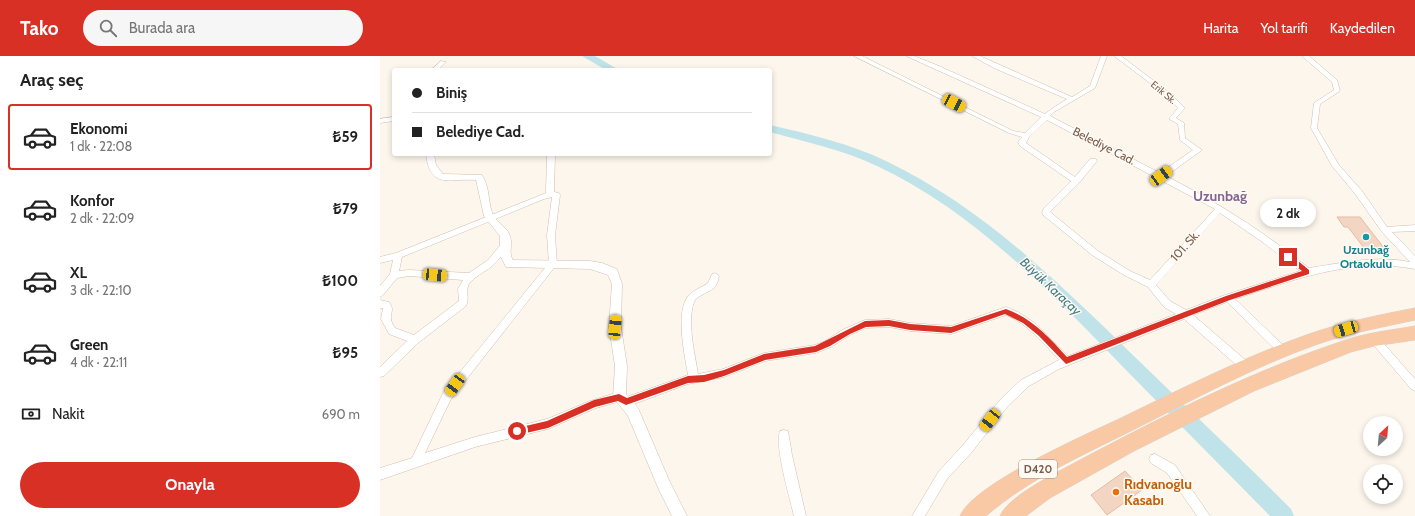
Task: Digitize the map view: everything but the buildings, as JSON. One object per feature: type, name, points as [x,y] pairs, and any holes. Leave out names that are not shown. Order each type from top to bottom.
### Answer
[{"type":"highway","name":"D420","points":[[970,516],[1012,484],[1055,459],[1111,430],[1245,366],[1346,329],[1415,314]]},
{"type":"highway","points":[[1374,339],[1415,333]]},
{"type":"highway","name":"D420","points":[[1010,516],[1043,491],[1127,445],[1248,386],[1325,354],[1374,339]]},
{"type":"street","points":[[857,56],[1011,132],[1026,136]]},
{"type":"street","name":"Belediye Cad.","points":[[909,56],[954,74],[1045,116],[1220,208],[1258,234],[1307,272]]},
{"type":"street","points":[[975,56],[1003,70],[1029,79],[1072,99]]},
{"type":"street","points":[[1076,181],[1022,142],[1045,116],[1064,102],[1093,87],[1104,56]]},
{"type":"street","name":"Erik Sk.","points":[[1118,56],[1164,91],[1182,108],[1172,119],[1181,123],[1182,139],[1198,150],[1161,176]]},
{"type":"street","points":[[1305,56],[1335,81],[1337,91],[1317,103],[1314,128],[1336,166],[1359,193],[1385,230],[1415,262]]},
{"type":"street","points":[[436,68],[443,62]]},
{"type":"street","points":[[380,121],[392,119]]},
{"type":"street","points":[[430,156],[432,170],[435,175],[445,178],[470,176],[479,177],[484,183],[485,202],[490,218],[502,230],[506,240],[505,255],[510,264],[553,264],[602,267],[613,272],[617,284],[615,327],[621,366],[623,400],[633,412],[664,485],[680,516]]},
{"type":"street","points":[[550,194],[551,156]]},
{"type":"street","points":[[1094,161],[1047,210],[1046,213],[1095,253],[1127,273],[1152,285],[1167,304],[1245,366]]},
{"type":"street","points":[[380,260],[398,255],[550,194],[556,195],[551,235],[553,264],[447,396],[416,461]]},
{"type":"street","name":"101. Sk.","points":[[1152,285],[1220,208]]},
{"type":"street","points":[[1385,230],[1415,228]]},
{"type":"street","points":[[380,372],[415,340],[463,303],[463,288],[471,278],[493,260],[506,246]]},
{"type":"street","points":[[380,293],[394,275],[398,255]]},
{"type":"street","points":[[918,516],[944,475],[1010,396],[1032,379],[1066,361],[1228,298],[1307,272],[1361,263],[1395,262],[1415,266]]},
{"type":"street","points":[[394,275],[408,273],[471,278]]},
{"type":"street","points":[[694,379],[687,324],[688,308],[694,295],[699,291],[708,289],[713,285],[715,276]]},
{"type":"street","points":[[1228,298],[1283,351]]},
{"type":"street","points":[[380,304],[386,305],[388,308],[386,319],[392,331],[415,340]]},
{"type":"street","points":[[380,474],[498,435],[548,424],[594,404],[623,400],[694,379],[724,373],[764,357],[816,349],[865,324],[889,323],[910,327],[951,330],[1006,311],[1026,321],[1036,329],[1066,361]]},
{"type":"street","points":[[1374,339],[1415,386]]},
{"type":"street","points":[[784,435],[786,455],[800,516]]},
{"type":"street","points":[[1155,460],[1171,469],[1204,516]]},
{"type":"waterway","name":"Büyük Karaçay","points":[[587,56],[610,68]]},
{"type":"waterway","name":"Büyük Karaçay","points":[[772,129],[842,148],[883,164],[953,205],[985,229],[1045,280],[1284,516]]},
{"type":"place","name":"Uzunbağ Ortaokulu","points":[[1366,237]]},
{"type":"place","name":"Rıdvanoğlu Kasabı","points":[[1116,492]]},
{"type":"district","name":"Uzunbağ","points":[[1220,196]]},
{"type":"route","points":[[517,431],[558,421],[576,411],[594,404],[619,397],[626,402],[658,392],[688,380],[724,373],[764,357],[816,349],[865,324],[889,323],[910,327],[951,330],[1006,311],[1013,313],[1026,321],[1041,333],[1066,361],[1186,315],[1200,308],[1287,277],[1307,272],[1288,257]]}]
